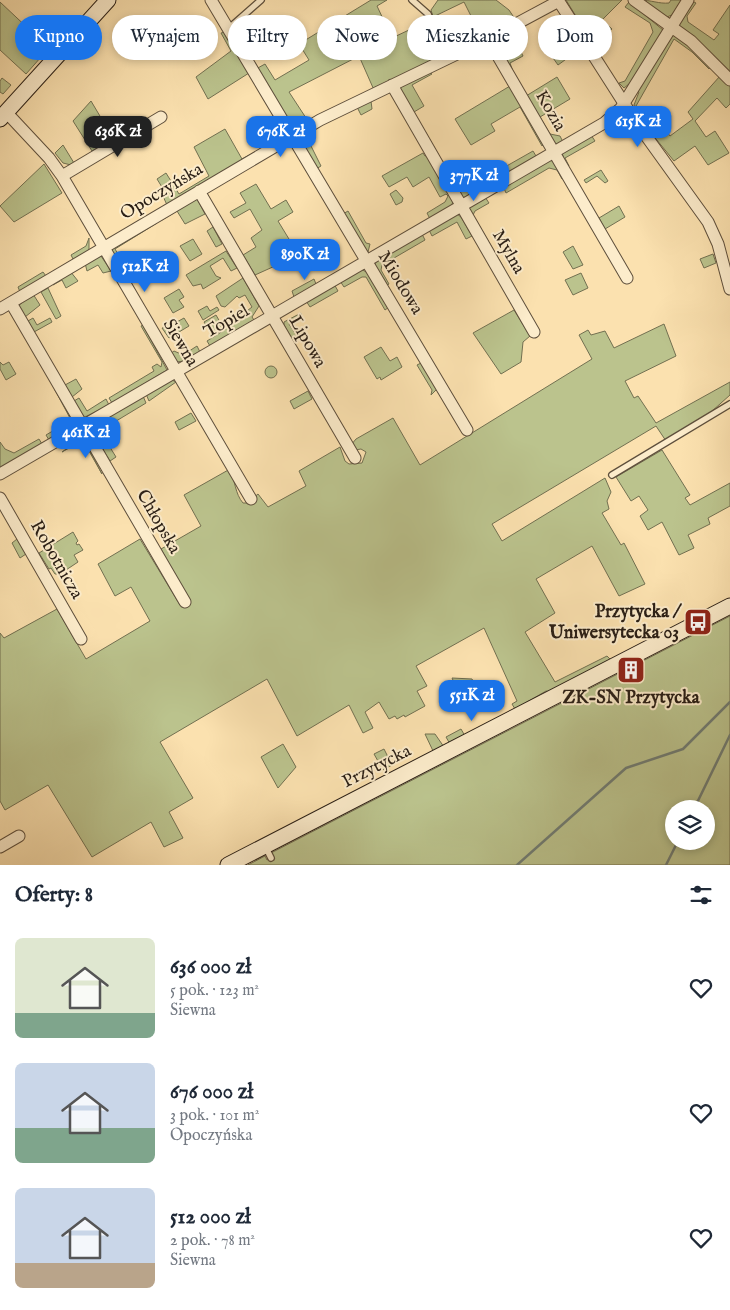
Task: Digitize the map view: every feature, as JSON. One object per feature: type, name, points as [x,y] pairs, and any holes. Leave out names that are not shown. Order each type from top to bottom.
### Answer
[{"type":"main road","points":[[3,115],[108,0]]},
{"type":"main road","name":"Przytycka","points":[[228,865],[268,852],[730,606]]},
{"type":"street","name":"Miodowa","points":[[211,0],[228,29]]},
{"type":"street","name":"Opoczyńska","points":[[528,17],[559,0]]},
{"type":"street","points":[[559,0],[624,104],[708,222],[725,250],[730,289]]},
{"type":"street","points":[[634,0],[691,41],[730,80]]},
{"type":"street","name":"Topiel","points":[[0,474],[604,123],[624,104],[688,0]]},
{"type":"street","name":"Miodowa","points":[[247,60],[467,430]]},
{"type":"street","name":"Opoczyńska","points":[[0,310],[292,136],[443,60]]},
{"type":"street","name":"Kozia","points":[[500,60],[627,278]]},
{"type":"street","name":"Mylna","points":[[392,85],[534,332]]},
{"type":"street","name":"Siewna","points":[[3,115],[49,158],[62,176],[251,499]]},
{"type":"street","points":[[62,176],[161,117]]},
{"type":"street","name":"Lipowa","points":[[199,191],[355,458]]},
{"type":"street","name":"Chłopska","points":[[11,303],[185,602]]},
{"type":"street","name":"Robotnicza","points":[[0,498],[81,639]]},
{"type":"street","points":[[0,847],[18,836]]},
{"type":"lane","points":[[244,15],[261,0]]},
{"type":"lane","points":[[412,0],[428,15]]},
{"type":"lane","points":[[612,475],[730,404]]},
{"type":"green space","points":[[371,0],[387,0],[377,6],[381,15],[346,15]]},
{"type":"green space","points":[[438,0],[496,0],[512,15],[470,15],[464,2],[437,15],[433,15],[431,10]]},
{"type":"green space","points":[[566,0],[622,0],[607,15],[575,15]]},
{"type":"green space","points":[[640,0],[669,3],[671,0],[684,0],[674,14],[667,17]]},
{"type":"green space","points":[[692,1],[696,3],[687,16],[688,22],[714,40],[719,34],[713,30],[730,5],[730,75],[679,27],[678,22]]},
{"type":"green space","points":[[0,2],[15,16],[15,60],[38,60],[26,74],[0,50]]},
{"type":"green space","points":[[629,2],[663,30],[631,86],[629,84],[624,88],[619,83],[625,81],[653,32],[650,23],[625,7]]},
{"type":"green space","points":[[407,31],[407,60],[431,60],[374,90],[361,60],[397,60],[397,36]]},
{"type":"green space","points":[[225,32],[228,37],[228,46],[221,33]]},
{"type":"green space","points":[[317,33],[317,60],[351,60],[289,92],[308,121],[322,116],[297,128],[290,128],[250,60],[256,69],[265,64],[275,80],[309,60],[307,57],[307,39]]},
{"type":"green space","points":[[673,35],[678,36],[711,66],[709,69],[692,52],[674,39],[636,106],[639,117],[634,105],[639,92],[637,90]]},
{"type":"green space","points":[[228,53],[228,60],[241,60],[249,73],[208,99],[196,77]]},
{"type":"green space","points":[[506,60],[516,60],[510,63],[514,74]]},
{"type":"green space","points":[[554,60],[565,60],[558,65]]},
{"type":"green space","points":[[428,71],[432,74],[412,85],[424,106],[414,112],[396,87]]},
{"type":"green space","points":[[720,76],[730,86],[730,104],[726,108],[717,98],[695,121],[706,137],[715,131],[729,153],[708,165],[695,146],[674,161],[652,134],[660,123],[670,136],[693,119],[688,112]]},
{"type":"green space","points":[[557,77],[570,99],[540,117],[550,134],[560,136],[563,142],[558,144],[554,143],[526,96]]},
{"type":"green space","points":[[2,78],[11,85],[3,94],[0,92],[0,81]]},
{"type":"green space","points":[[510,86],[544,144],[542,146],[520,107],[491,124],[495,131],[471,145],[455,119]]},
{"type":"green space","points":[[91,101],[113,138],[92,151],[73,121]]},
{"type":"green space","points":[[371,101],[372,109],[361,115],[357,107]]},
{"type":"green space","points":[[273,116],[284,134],[262,149],[257,141],[278,128],[271,118]]},
{"type":"green space","points":[[419,121],[460,192],[481,180],[485,186],[463,198]]},
{"type":"green space","points":[[225,129],[242,159],[256,153],[167,205],[162,194],[165,192],[157,179],[166,173],[179,194],[209,176],[194,147]]},
{"type":"green space","points":[[305,134],[321,166],[316,169],[300,141],[300,137]]},
{"type":"green space","points":[[591,135],[595,141],[565,158],[569,166],[567,168],[562,153]]},
{"type":"green space","points":[[63,145],[74,163],[71,165],[63,163],[55,153]]},
{"type":"green space","points":[[533,151],[536,156],[493,181],[489,176]]},
{"type":"green space","points":[[423,153],[425,156],[429,155],[453,200],[452,205],[430,219],[427,213],[445,202],[448,196],[446,194],[440,197],[429,177],[413,187],[407,177],[389,187],[382,176]]},
{"type":"green space","points":[[550,160],[554,162],[564,178],[562,179],[557,170],[549,168],[506,193],[503,186]]},
{"type":"green space","points":[[44,164],[62,193],[14,222],[0,206]]},
{"type":"green space","points":[[601,170],[608,181],[605,183],[597,176],[586,183],[584,180]]},
{"type":"green space","points":[[256,184],[271,209],[286,200],[293,212],[278,221],[292,244],[280,251],[286,261],[255,275],[243,255],[256,247],[251,238],[262,230],[250,209],[234,218],[230,212],[246,203],[240,193]]},
{"type":"green space","points":[[396,190],[403,198],[402,202],[396,205],[390,194]]},
{"type":"green space","points":[[485,197],[489,203],[475,211],[473,215],[504,268],[502,270],[468,209]]},
{"type":"green space","points":[[197,199],[205,214],[185,224],[177,211],[162,220],[160,218]]},
{"type":"green space","points":[[619,206],[625,217],[605,229],[599,218]]},
{"type":"green space","points":[[348,211],[366,243],[370,244],[368,252],[343,214]]},
{"type":"green space","points":[[457,214],[461,217],[472,236],[466,239],[457,222],[432,236],[429,230]]},
{"type":"green space","points":[[155,221],[157,223],[115,249],[128,271],[123,273],[111,252],[112,248]]},
{"type":"green space","points":[[213,227],[222,244],[216,247],[207,231]]},
{"type":"green space","points":[[422,234],[425,240],[382,265],[381,270],[389,284],[385,287],[374,266],[376,262]]},
{"type":"green space","points":[[89,238],[89,252],[74,261],[71,255],[86,246]]},
{"type":"green space","points":[[193,239],[202,254],[190,261],[180,246]]},
{"type":"green space","points":[[573,246],[583,265],[573,269],[563,252]]},
{"type":"green space","points":[[226,251],[237,268],[231,271],[223,258],[210,266],[216,276],[221,278],[203,289],[201,284],[193,286],[186,275]]},
{"type":"green space","points":[[713,254],[716,263],[704,268],[700,259]]},
{"type":"green space","points":[[101,256],[111,271],[103,273],[98,265],[87,271],[85,263]]},
{"type":"green space","points":[[361,269],[368,273],[389,307],[385,310],[366,277],[362,277],[344,287],[340,281]]},
{"type":"green space","points":[[70,271],[78,281],[66,288],[62,280],[53,285],[52,282]]},
{"type":"green space","points":[[43,272],[46,276],[20,292],[18,287]]},
{"type":"green space","points":[[581,273],[588,288],[573,295],[565,280]]},
{"type":"green space","points":[[243,278],[259,306],[252,317],[254,320],[210,346],[207,341],[226,329],[223,325],[236,318],[239,321],[238,318],[252,307],[245,295],[239,298],[237,296],[225,307],[221,306],[216,296]]},
{"type":"green space","points":[[314,279],[316,284],[294,297],[292,291]]},
{"type":"green space","points":[[334,284],[338,291],[310,307],[306,301]]},
{"type":"green space","points":[[48,288],[61,316],[56,319],[41,292]]},
{"type":"green space","points":[[179,289],[184,297],[179,300],[184,307],[173,313],[164,298]]},
{"type":"green space","points":[[33,294],[40,305],[25,317],[18,306]]},
{"type":"green space","points":[[207,306],[210,311],[217,307],[219,310],[203,320],[198,311]]},
{"type":"green space","points":[[514,310],[530,336],[523,342],[521,362],[501,374],[473,333]]},
{"type":"green space","points":[[301,313],[302,316],[289,324],[298,338],[293,341],[284,322]]},
{"type":"green space","points":[[216,315],[224,329],[213,336],[204,322]]},
{"type":"green space","points":[[33,318],[37,325],[50,318],[52,322],[34,332],[28,321]]},
{"type":"green space","points":[[184,318],[189,326],[169,338],[162,328],[168,327]]},
{"type":"green space","points":[[664,324],[676,356],[625,381],[634,398],[638,396],[656,423],[730,382],[730,395],[711,412],[666,441],[656,426],[492,524],[502,541],[605,478],[611,492],[607,501],[609,509],[602,513],[621,545],[624,543],[645,584],[619,596],[592,546],[536,579],[555,613],[525,632],[555,682],[607,656],[610,659],[607,664],[552,692],[546,691],[515,709],[512,704],[517,701],[484,628],[416,666],[427,686],[417,691],[425,706],[405,717],[404,715],[397,719],[395,716],[389,719],[379,702],[365,712],[373,728],[363,733],[349,705],[297,736],[267,679],[160,742],[193,798],[169,812],[183,838],[164,847],[151,822],[92,857],[48,785],[5,810],[0,801],[0,633],[4,638],[57,609],[86,659],[150,621],[131,587],[115,596],[98,564],[140,539],[180,605],[189,600],[161,549],[201,526],[184,495],[230,469],[238,495],[243,503],[247,503],[258,494],[268,507],[306,486],[299,471],[340,447],[345,461],[349,464],[362,463],[366,452],[361,449],[355,450],[351,445],[356,439],[393,418],[420,465],[592,359],[579,335],[588,330],[591,335],[605,331],[614,348]]},
{"type":"green space","points":[[143,325],[167,370],[112,403],[109,398],[154,371],[152,367],[157,364],[161,367],[162,362],[141,326]]},
{"type":"green space","points":[[197,346],[200,352],[184,361],[176,362],[170,354],[174,351],[183,355]]},
{"type":"green space","points":[[381,347],[390,361],[397,357],[402,367],[381,380],[380,377],[377,379],[364,357]]},
{"type":"green space","points":[[0,362],[3,365],[9,362],[16,374],[6,380],[0,369]]},
{"type":"green space","points":[[421,363],[437,389],[431,395],[432,390],[417,365]]},
{"type":"green space","points":[[269,366],[273,366],[277,372],[273,378],[269,378],[265,374],[265,370]]},
{"type":"green space","points":[[76,379],[82,389],[72,397],[65,385]]},
{"type":"green space","points":[[172,380],[176,382],[149,401],[146,394]]},
{"type":"green space","points":[[55,390],[74,422],[72,426],[49,440],[46,435],[71,420]]},
{"type":"green space","points":[[308,391],[312,399],[294,409],[290,401]]},
{"type":"green space","points":[[143,396],[146,403],[98,432],[96,438],[93,430],[91,431],[93,425]]},
{"type":"green space","points":[[79,398],[87,411],[106,399],[109,405],[83,418],[74,401]]},
{"type":"green space","points":[[191,413],[196,421],[179,430],[175,422]]},
{"type":"green space","points":[[81,438],[84,440],[102,474],[85,444],[78,443],[62,452]]},
{"type":"green space","points":[[39,439],[42,444],[0,468],[0,442],[5,449],[14,453]]},
{"type":"green space","points":[[108,444],[116,457],[110,461],[102,448]]},
{"type":"green space","points":[[662,450],[690,495],[685,498],[690,505],[730,483],[730,506],[708,518],[710,524],[688,535],[694,548],[679,555],[662,522],[648,530],[640,516],[648,510],[639,496],[631,501],[616,477]]},
{"type":"green space","points":[[73,532],[78,541],[77,545],[79,544],[83,550],[74,555],[78,562],[60,574],[55,574],[51,568],[49,569],[39,553]]},
{"type":"green space","points":[[17,539],[26,554],[20,558],[12,543]]},
{"type":"green space","points":[[730,616],[730,865],[248,865],[265,856],[267,860],[273,857],[271,853]]},
{"type":"green space","points":[[452,678],[472,679],[477,689],[461,697]]},
{"type":"green space","points":[[461,729],[465,736],[450,744],[446,737]]},
{"type":"green space","points":[[425,734],[435,734],[444,747],[434,753]]},
{"type":"green space","points":[[283,744],[296,767],[278,788],[261,757]]},
{"type":"green space","points":[[384,749],[392,765],[383,770],[374,754]]},
{"type":"waterway","points":[[517,865],[626,768],[683,749],[730,702]]},
{"type":"waterway","points":[[698,800],[730,735]]},
{"type":"waterway","points":[[666,865],[674,850]]},
{"type":"place","name":"Przytycka / Uniwersytecka 03","points":[[698,622]]},
{"type":"place","name":"ZK-SN Przytycka","points":[[631,670]]}]
